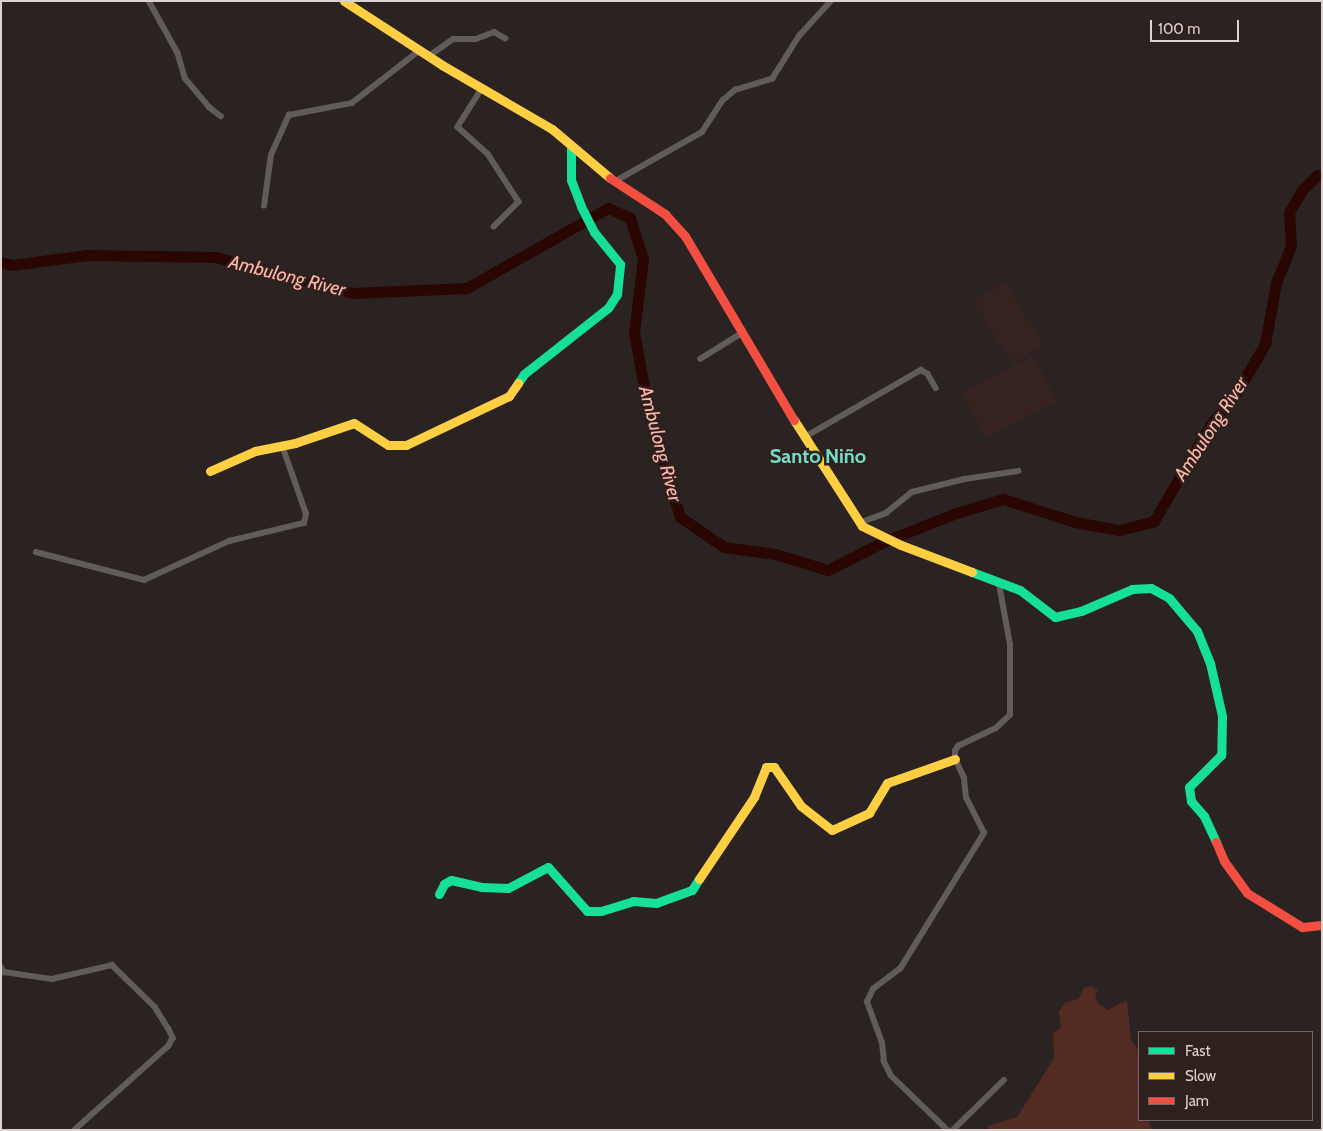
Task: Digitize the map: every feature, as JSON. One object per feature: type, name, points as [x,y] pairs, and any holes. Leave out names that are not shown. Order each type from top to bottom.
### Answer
[{"type":"street","points":[[149,1],[178,53],[185,78],[221,116]]},
{"type":"street","points":[[344,1],[482,89],[552,129],[614,182],[650,202],[685,236],[805,437],[861,525],[901,545],[999,584],[1020,590],[1055,617],[1080,611],[1132,589],[1151,588],[1169,598],[1197,630],[1210,663],[1222,716],[1221,755],[1189,787],[1191,801],[1204,816],[1224,861],[1247,893],[1302,927],[1322,925]]},
{"type":"street","points":[[614,182],[702,132],[723,100],[735,90],[772,79],[799,36],[831,1]]},
{"type":"street","points":[[429,56],[453,39],[476,39],[494,32],[505,38]]},
{"type":"street","points":[[264,206],[271,155],[289,115],[352,103],[420,50]]},
{"type":"street","points":[[482,89],[458,127],[488,154],[519,202],[494,227]]},
{"type":"street","points":[[210,471],[247,457],[255,451],[282,446],[354,423],[388,445],[406,445],[509,396],[524,374],[615,300],[620,264],[594,232],[584,213],[571,180],[572,147]]},
{"type":"street","points":[[700,359],[742,333]]},
{"type":"street","points":[[805,437],[921,370],[928,374],[936,388]]},
{"type":"street","points":[[36,552],[144,580],[229,541],[304,523],[306,514],[282,446]]},
{"type":"street","points":[[861,525],[886,513],[912,492],[965,479],[1018,471]]},
{"type":"street","points":[[947,1130],[891,1076],[884,1062],[882,1043],[866,1002],[873,990],[900,969],[984,833],[966,798],[964,778],[955,759],[958,746],[996,728],[1010,715],[1010,645],[999,584]]},
{"type":"street","points":[[440,894],[444,884],[451,880],[481,887],[508,888],[548,867],[588,911],[601,911],[633,901],[656,903],[692,890],[754,797],[766,767],[774,767],[800,806],[832,830],[868,813],[887,784],[955,759]]},
{"type":"street","points":[[2,969],[52,979],[112,965],[155,1008],[174,1038],[169,1046],[75,1130]]},
{"type":"street","points":[[953,1130],[1004,1080]]},
{"type":"shaded area","points":[[1004,282],[1044,344],[1013,364],[973,302]]},
{"type":"shaded area","points":[[1034,356],[1057,401],[986,438],[963,392]]},
{"type":"shaded area","points":[[1092,986],[1098,990],[1095,994],[1098,1003],[1108,1010],[1127,1000],[1131,1040],[1138,1050],[1138,1121],[1148,1121],[1152,1129],[988,1130],[988,1126],[1017,1117],[1054,1058],[1053,1033],[1061,1028],[1059,1011],[1066,1002],[1078,999],[1084,988]]},
{"type":"waterway","name":"Ambulong River","points":[[1,262],[12,265],[87,255],[215,257],[353,293],[467,288],[608,208],[630,218],[643,259],[634,332],[649,415],[680,517],[724,547],[775,554],[828,570],[883,542],[956,513],[1003,499],[1075,522],[1119,530],[1154,521],[1210,425],[1237,392],[1265,344],[1276,283],[1291,246],[1289,212],[1302,190],[1317,175],[1322,175]]},
{"type":"traffic: fast","points":[[518,383],[524,374],[608,308],[617,294],[620,264],[594,232],[581,206],[571,180],[571,147]]},
{"type":"traffic: fast","points":[[972,572],[1020,590],[1055,617],[1081,611],[1132,589],[1151,588],[1169,598],[1197,631],[1210,663],[1222,716],[1221,755],[1189,787],[1191,801],[1204,816],[1216,842]]},
{"type":"traffic: fast","points":[[439,894],[444,884],[451,880],[481,887],[508,888],[548,867],[587,911],[601,911],[633,901],[656,903],[692,890],[699,879]]},
{"type":"traffic: slow","points":[[344,1],[442,65],[552,129],[610,178]]},
{"type":"traffic: slow","points":[[210,471],[255,451],[295,443],[354,423],[388,445],[406,445],[509,396],[518,383]]},
{"type":"traffic: slow","points":[[794,420],[862,526],[901,545],[972,572]]},
{"type":"traffic: slow","points":[[699,879],[754,797],[766,767],[774,767],[801,806],[832,830],[869,813],[887,783],[955,759]]},
{"type":"traffic: jam","points":[[610,178],[665,214],[685,236],[794,420]]},
{"type":"traffic: jam","points":[[1216,842],[1224,861],[1247,893],[1302,927],[1322,925]]},
{"type":"district","name":"Santo Niño","points":[[818,456]]}]
